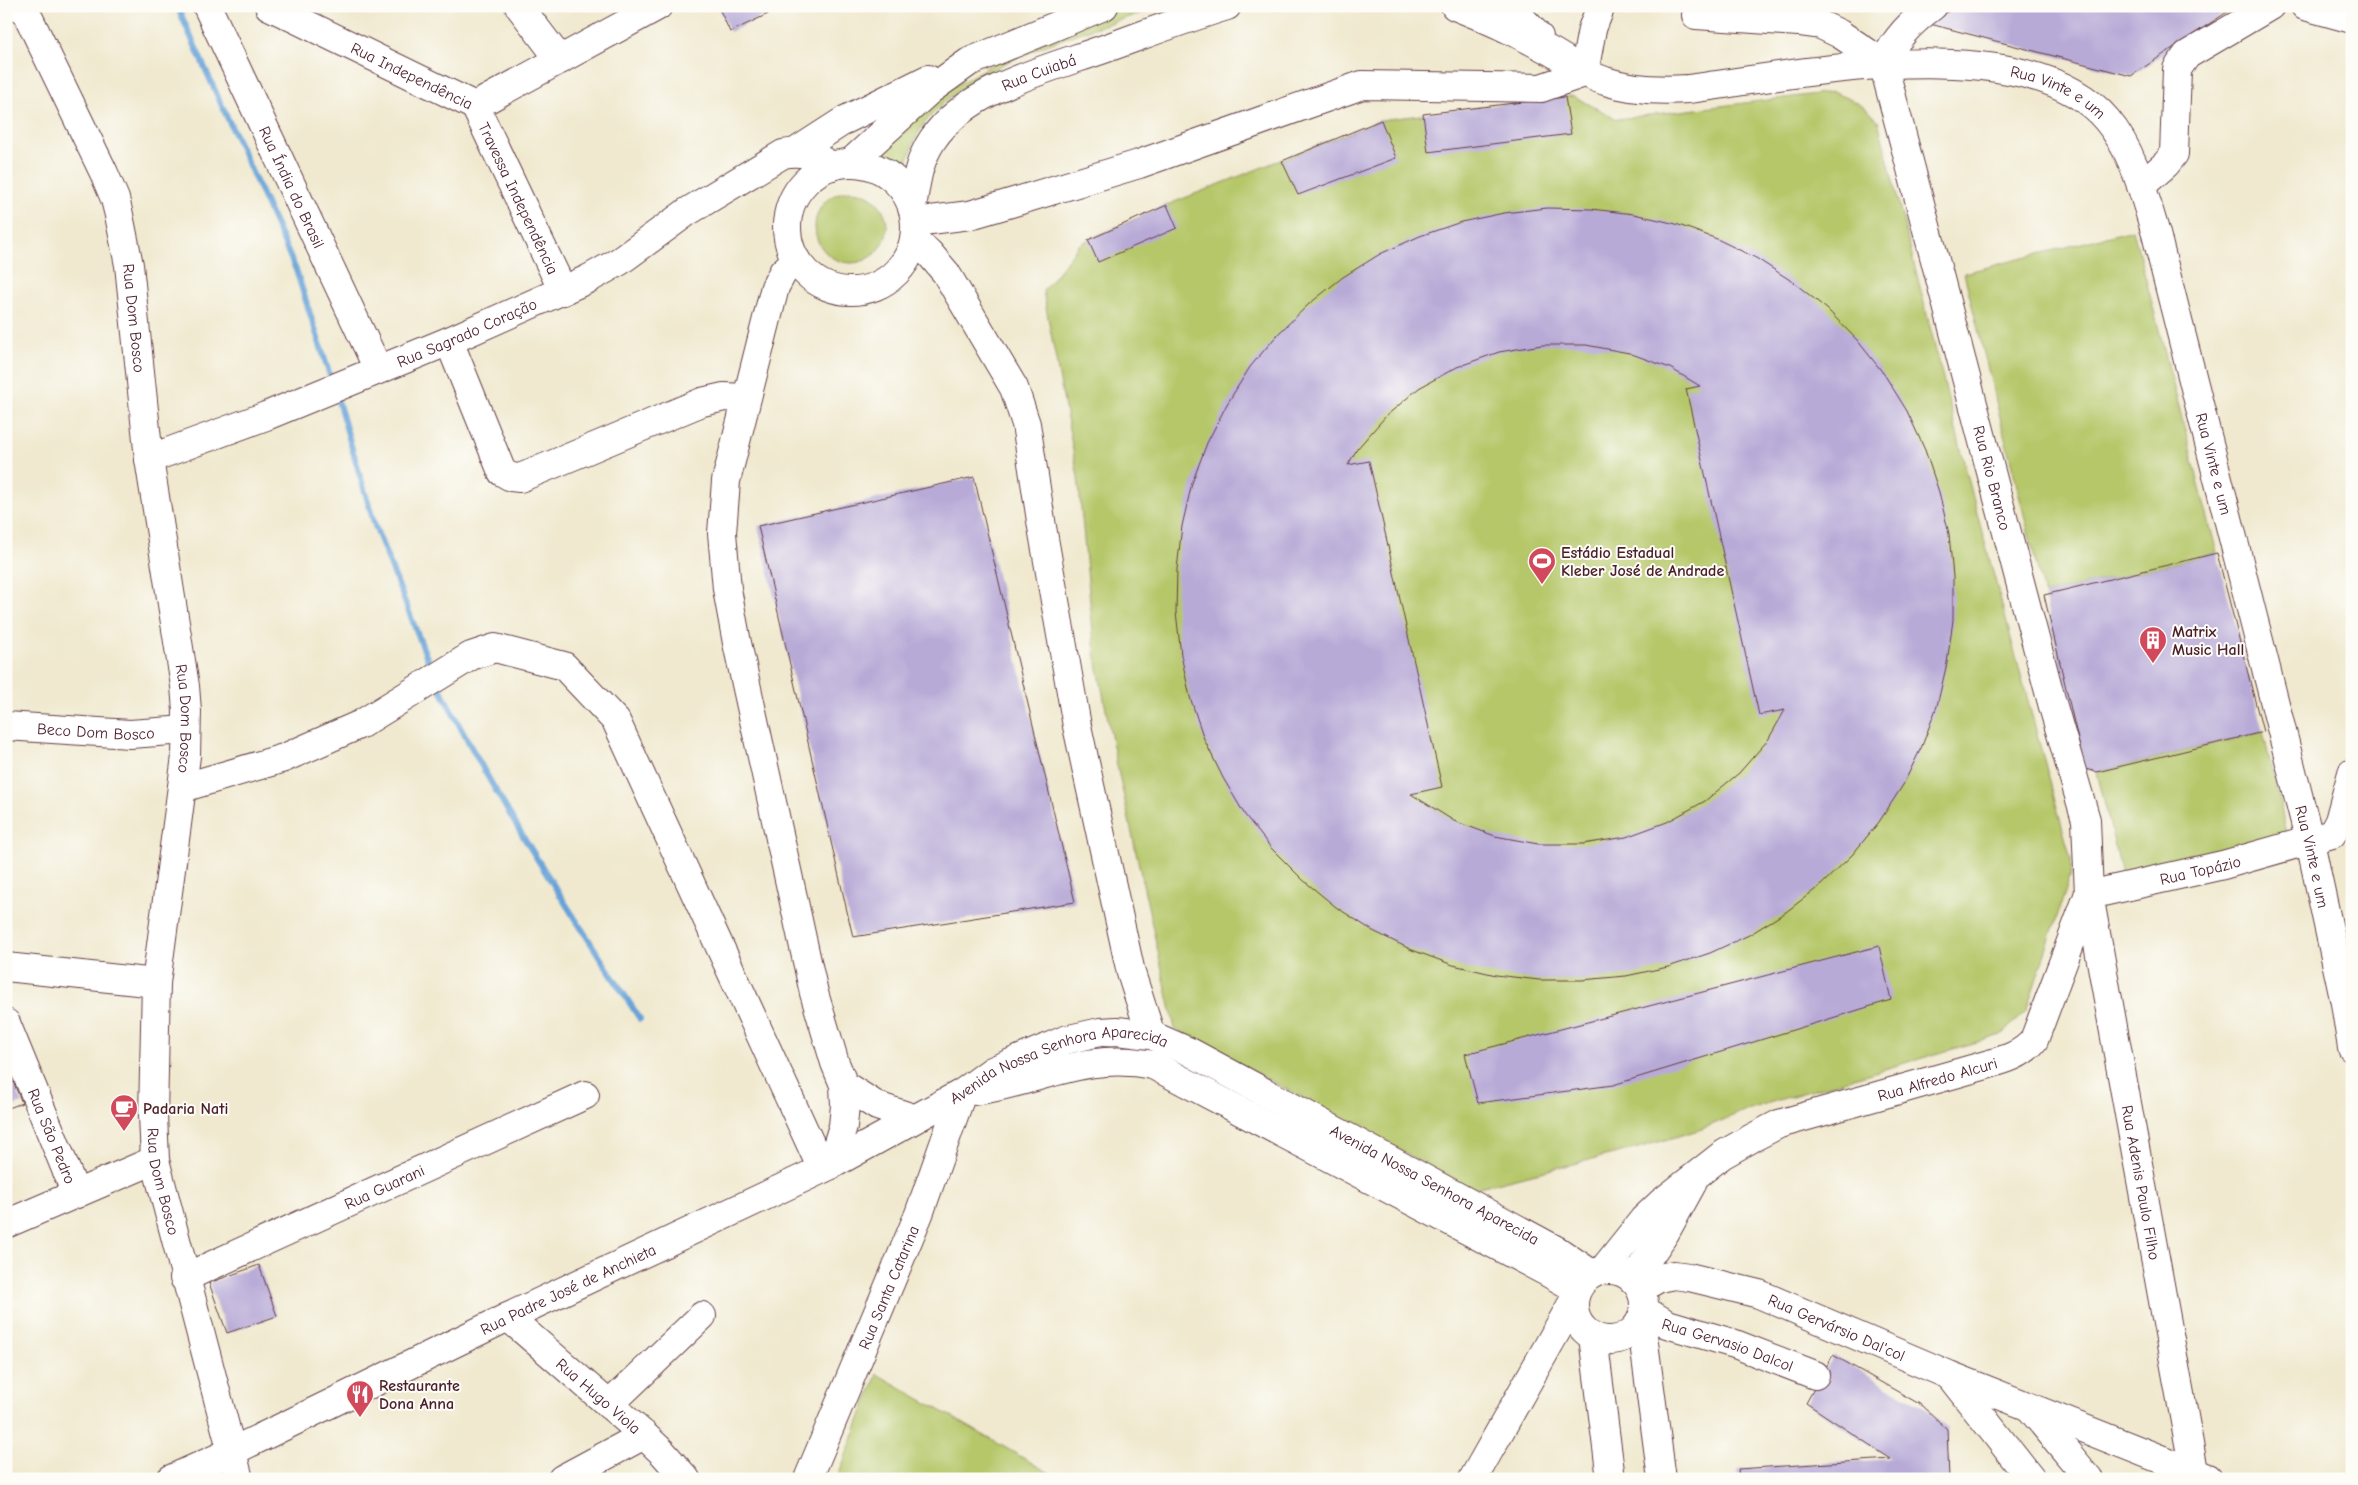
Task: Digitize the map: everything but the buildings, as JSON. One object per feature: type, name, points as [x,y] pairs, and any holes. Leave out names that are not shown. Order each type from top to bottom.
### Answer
[{"type":"street","name":"Rua Índia do Brasil","points":[[207,6],[378,369]]},
{"type":"street","name":"Rua Independência","points":[[269,6],[475,106],[658,6]]},
{"type":"street","points":[[519,6],[560,60]]},
{"type":"street","points":[[914,223],[907,258],[896,273],[880,284],[862,290],[842,290],[824,285],[808,274],[796,260],[789,242],[787,224],[790,206],[798,190],[831,169],[930,90],[969,62],[1104,6]]},
{"type":"street","name":"Rua Cuiabá","points":[[914,223],[917,170],[933,138],[954,116],[977,100],[1037,73],[1227,6]]},
{"type":"street","points":[[1455,6],[1510,29],[1554,53]]},
{"type":"street","points":[[1510,6],[1554,53]]},
{"type":"street","points":[[914,223],[970,215],[1139,164],[1362,85],[1542,88],[1584,73],[1592,29],[1601,6]]},
{"type":"street","points":[[1696,15],[1820,25],[1840,34],[1883,63],[1895,41],[1917,18],[1932,6]]},
{"type":"street","points":[[2141,186],[2166,164],[2174,154],[2177,69],[2187,55],[2270,6]]},
{"type":"street","points":[[2305,6],[2352,19]]},
{"type":"street","name":"Rua Dom Bosco","points":[[23,11],[115,198],[129,265],[149,459],[185,686],[186,730],[182,788],[156,983],[153,1115],[155,1160],[184,1278],[239,1479]]},
{"type":"street","name":"Rua Vinte e um","points":[[1554,53],[1584,73],[1604,81],[1660,91],[1883,63],[1926,63],[2016,70],[2052,82],[2078,95],[2107,119],[2129,155],[2156,234],[2310,842],[2345,1003],[2352,1048]]},
{"type":"street","name":"Rua Sagrado Coração","points":[[149,459],[266,416],[563,291],[620,261],[687,212],[763,164],[784,154],[797,151],[845,120],[926,80],[969,62]]},
{"type":"street","name":"Rua Rio Branco","points":[[1883,63],[2052,703],[2086,820],[2089,895]]},
{"type":"street","name":"Travessa Independência","points":[[475,106],[563,291]]},
{"type":"street","points":[[797,151],[814,156],[831,169]]},
{"type":"street","points":[[763,164],[784,164],[797,168],[831,169],[870,166],[889,176],[903,190],[914,223],[929,253],[946,273],[1014,388],[1026,424],[1047,563],[1077,726],[1131,973],[1151,1036]]},
{"type":"street","points":[[796,260],[784,272],[775,286],[726,481],[722,533],[727,589],[814,993],[832,1055],[844,1085],[843,1126],[826,1167]]},
{"type":"street","points":[[448,341],[502,472],[511,477],[520,478],[702,402],[724,397],[746,398]]},
{"type":"street","points":[[182,788],[284,758],[361,724],[471,656],[495,648],[564,666],[616,721],[826,1167]]},
{"type":"street","name":"Beco Dom Bosco","points":[[6,726],[130,734],[186,730]]},
{"type":"street","name":"Rua Topázio","points":[[2089,895],[2214,867],[2310,842],[2332,834],[2339,821],[2352,773]]},
{"type":"street","name":"Rua Alfredo Alcuri","points":[[1473,1479],[1586,1283],[1643,1220],[1722,1155],[1779,1124],[1994,1063],[2027,1049],[2034,1040],[2089,895]]},
{"type":"street","name":"Rua Adenis Paulo Filho","points":[[2089,895],[2202,1475]]},
{"type":"street","points":[[6,967],[156,983]]},
{"type":"street","name":"Rua São Pedro","points":[[6,1023],[76,1194]]},
{"type":"street","name":"Avenida Nossa Senhora Aparecida","points":[[962,1093],[992,1071],[1065,1040],[1100,1032],[1151,1036],[1190,1052],[1558,1251],[1586,1283]]},
{"type":"street","name":"Avenida Nossa Senhora Aparecida","points":[[962,1093],[995,1088],[1064,1067],[1089,1062],[1130,1060],[1153,1065],[1545,1271],[1586,1283]]},
{"type":"street","points":[[844,1085],[876,1106],[913,1118]]},
{"type":"street","name":"Rua Padre José de Anchieta","points":[[171,1479],[826,1167],[962,1093]]},
{"type":"street","name":"Rua Santa Catarina","points":[[808,1479],[919,1214],[962,1093]]},
{"type":"street","name":"Rua Guarani","points":[[184,1278],[585,1095]]},
{"type":"street","points":[[6,1224],[155,1160]]},
{"type":"street","name":"Rua Alfredo Alcuri","points":[[1639,1300],[1662,1239],[1698,1174]]},
{"type":"street","points":[[1639,1300],[1626,1336],[1604,1340],[1592,1336],[1577,1321],[1574,1311],[1586,1283],[1614,1270],[1639,1300],[1662,1479]]},
{"type":"street","name":"Rua Gervársio Dal'col","points":[[1639,1300],[1659,1278],[1674,1275],[1759,1294],[1949,1375],[2202,1475]]},
{"type":"street","name":"Rua Gervasio Dalcol","points":[[1639,1300],[1667,1324],[1735,1344],[1814,1375]]},
{"type":"street","points":[[609,1405],[702,1316]]},
{"type":"street","name":"Rua Hugo Viola","points":[[508,1317],[644,1435],[686,1479]]},
{"type":"street","points":[[1532,1377],[1560,1354],[1592,1336]]},
{"type":"street","points":[[1592,1336],[1611,1479]]},
{"type":"street","points":[[1949,1375],[2031,1479]]},
{"type":"street","name":"Rua Gervársio Dal'col","points":[[2029,1407],[2089,1479]]},
{"type":"street","points":[[562,1479],[644,1435]]},
{"type":"green space","points":[[1127,6],[1164,6],[1031,51],[997,67],[966,86],[940,106],[920,130],[903,173],[876,157],[908,113],[1017,50]]},
{"type":"green space","name":"Estádio Estadual Kleber José de Andrade","points":[[1832,92],[1858,103],[1878,121],[1978,517],[2071,859],[2071,874],[2026,1011],[2001,1035],[1775,1101],[1744,1111],[1702,1129],[1638,1148],[1471,1189],[1175,1029],[1116,761],[1095,653],[1078,477],[1043,291],[1079,245],[1088,240],[1167,205],[1381,120],[1573,96],[1617,119]]},
{"type":"green space","points":[[851,191],[865,194],[877,201],[884,213],[887,227],[884,241],[877,253],[865,260],[851,263],[837,260],[825,253],[818,241],[815,227],[818,213],[825,201],[837,194]]},
{"type":"green space","points":[[2133,230],[2217,553],[2044,595],[1964,273]]},
{"type":"green space","points":[[2263,732],[2289,842],[2124,883],[2097,772]]},
{"type":"green space","points":[[877,1374],[1060,1479],[837,1479]]},
{"type":"waterway","points":[[177,6],[296,270],[332,382]]},
{"type":"waterway","points":[[336,394],[375,526],[433,673]]},
{"type":"waterway","points":[[438,684],[460,727],[509,812],[560,896],[640,1019]]},
{"type":"place","name":"Estádio Estadual Kleber José de Andrade","points":[[1542,585]]},
{"type":"place","name":"Matrix Music Hall","points":[[2153,664]]},
{"type":"place","name":"Padaria Nati","points":[[124,1132]]},
{"type":"place","name":"Restaurante Dona Anna","points":[[360,1418]]}]
